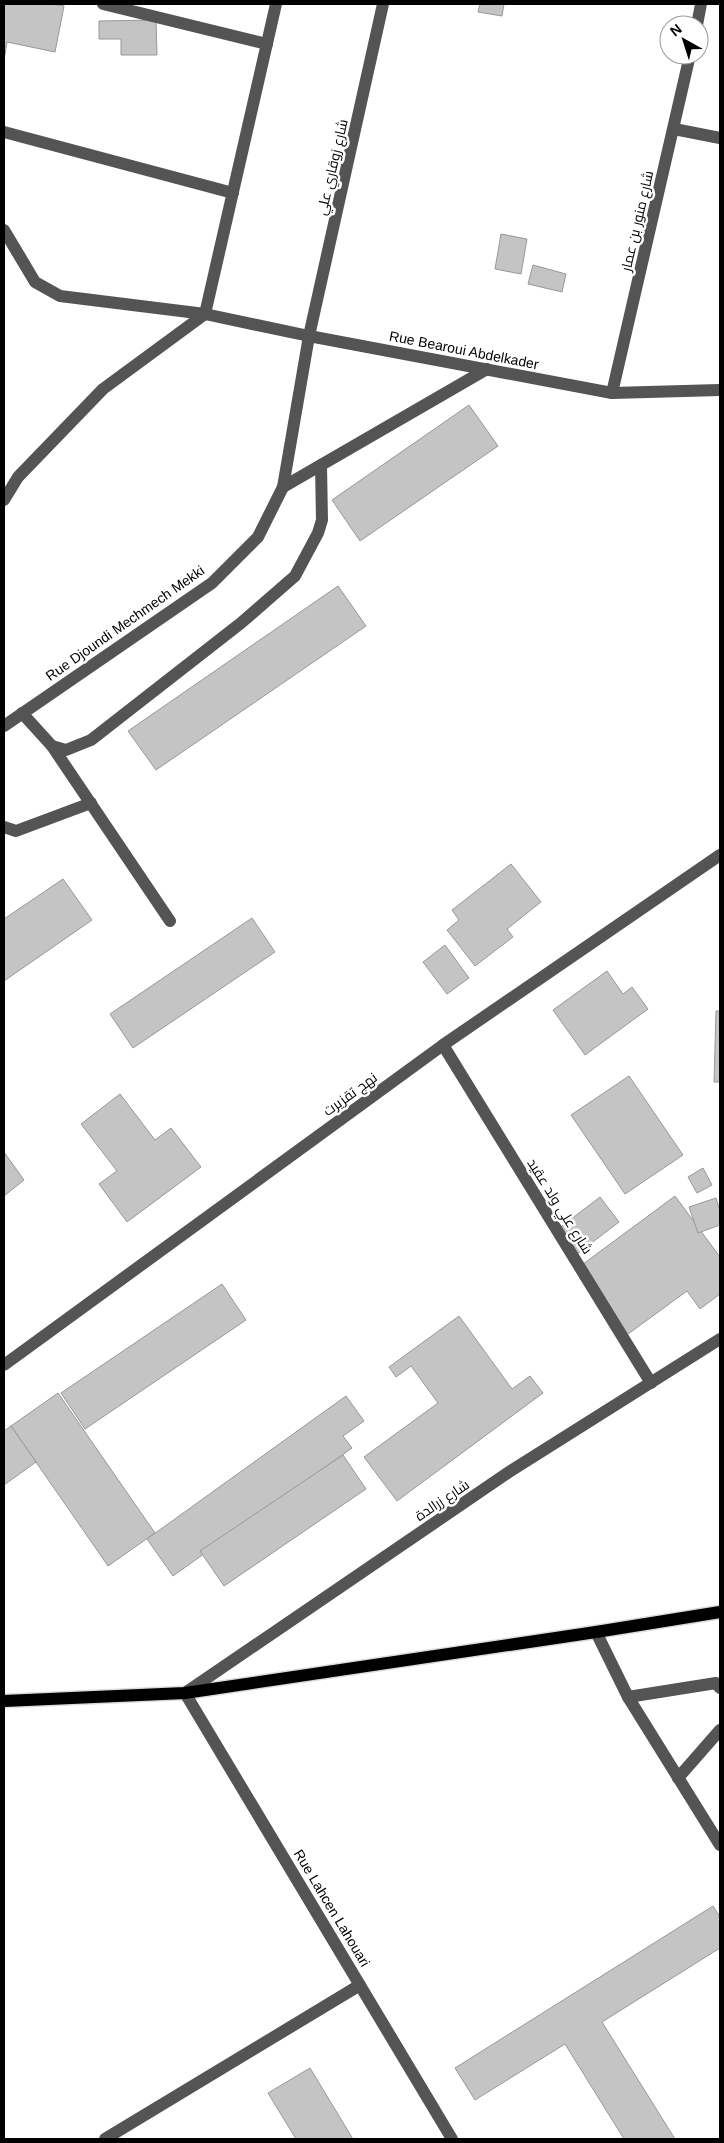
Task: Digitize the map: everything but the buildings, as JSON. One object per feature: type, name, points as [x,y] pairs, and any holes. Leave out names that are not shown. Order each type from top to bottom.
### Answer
[{"type":"main road","points":[[4,1701],[185,1693],[720,1612]]},
{"type":"street","points":[[103,4],[267,44]]},
{"type":"street","points":[[4,500],[18,477],[103,389],[205,314],[276,4]]},
{"type":"street","name":"شارع زوقاري علي","points":[[309,336],[383,4]]},
{"type":"street","name":"شارع منور بن عمار","points":[[612,393],[688,65]]},
{"type":"street","points":[[674,130],[720,138]]},
{"type":"street","points":[[4,132],[233,193]]},
{"type":"street","name":"Rue Bearoui Abdelkader","points":[[4,230],[35,282],[60,296],[205,314],[309,336],[612,393],[720,390]]},
{"type":"street","name":"Rue Djoundi Mechmech Mekki","points":[[4,726],[212,583],[258,537],[283,487],[309,336]]},
{"type":"street","points":[[283,487],[487,369]]},
{"type":"street","points":[[52,746],[66,750],[91,740],[241,622],[295,576],[318,533],[322,520],[321,465]]},
{"type":"street","points":[[22,713],[52,746],[170,921]]},
{"type":"street","points":[[4,828],[16,831],[91,803]]},
{"type":"street","name":"نهج تقزيرت","points":[[4,1365],[443,1045],[720,855]]},
{"type":"street","name":"شارع علي ولد عقيد","points":[[443,1045],[650,1383]]},
{"type":"street","name":"شارع زرالدة","points":[[185,1693],[509,1472],[720,1339]]},
{"type":"street","points":[[596,1632],[628,1697],[720,1845]]},
{"type":"street","points":[[628,1697],[716,1683],[720,1688]]},
{"type":"street","name":"Rue Lahcen Lahouari","points":[[185,1693],[452,2139]]},
{"type":"street","points":[[678,1778],[720,1730]]},
{"type":"street","points":[[105,2139],[360,1985]]}]
